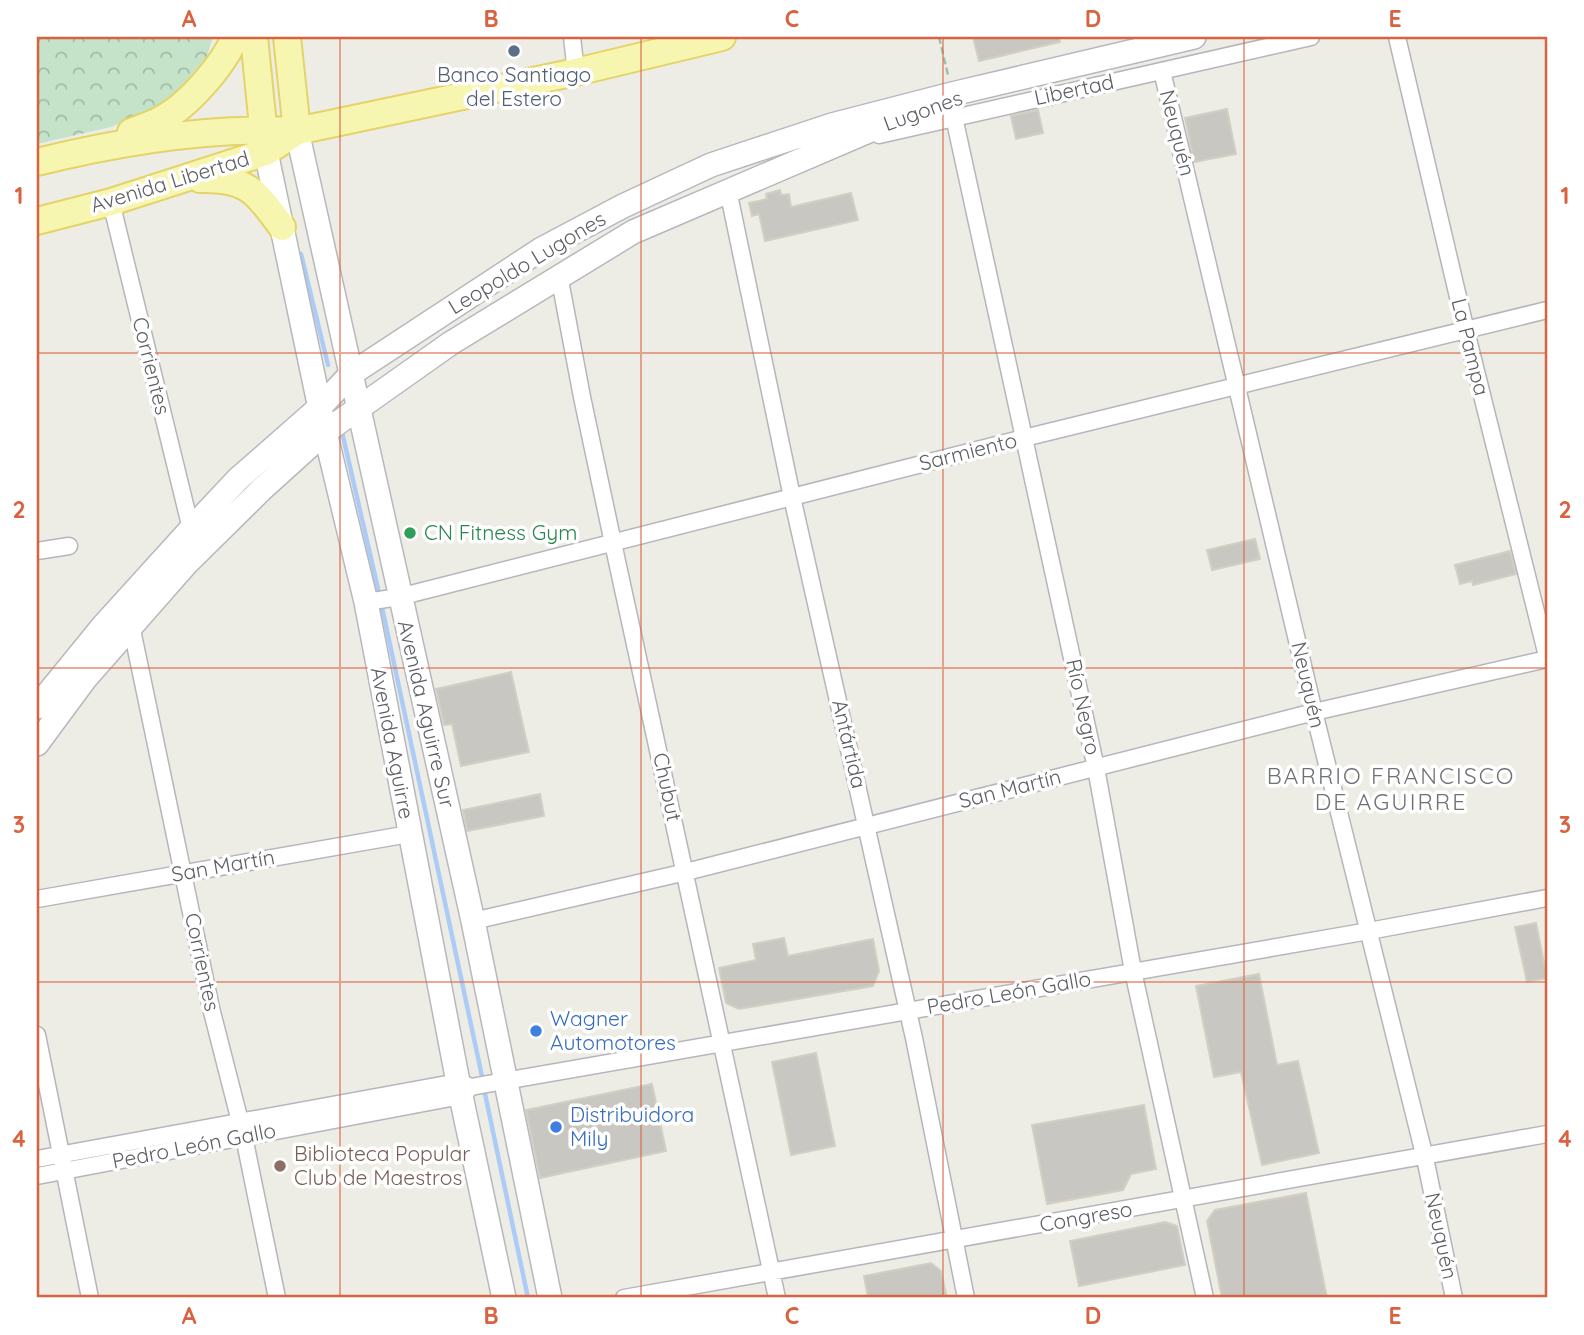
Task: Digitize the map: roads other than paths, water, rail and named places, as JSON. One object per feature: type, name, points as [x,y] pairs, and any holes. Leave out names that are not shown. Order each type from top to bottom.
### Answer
[{"type":"main road","points":[[85,150],[163,119],[188,99],[229,51],[235,37]]},
{"type":"main road","points":[[254,37],[264,140],[320,407]]},
{"type":"main road","points":[[287,37],[298,131]]},
{"type":"main road","name":"Avenida Libertad","points":[[37,221],[111,202],[178,180],[264,140],[576,72],[722,37]]},
{"type":"main road","name":"Leopoldo Lugones","points":[[37,707],[103,626],[238,479],[320,407],[351,374],[540,250],[623,206],[699,171],[832,125],[952,93],[1194,37]]},
{"type":"main road","name":"Lugones","points":[[836,145],[892,121],[1012,80]]},
{"type":"main road","name":"Avenida Aguirre Sur","points":[[298,131],[359,408],[395,597],[473,921],[501,1081],[550,1298]]},
{"type":"main road","name":"Avenida Libertad","points":[[37,162],[85,150],[157,138],[264,140]]},
{"type":"main road","name":"Leopoldo Lugones","points":[[37,744],[85,679],[196,554],[325,432],[451,343],[633,232],[836,145]]},
{"type":"main road","points":[[178,180],[225,178],[236,181],[255,192],[282,227]]},
{"type":"main road","name":"Avenida Aguirre","points":[[320,407],[370,602],[409,834],[463,1088]]},
{"type":"main road","points":[[463,1088],[504,1298]]},
{"type":"street","points":[[572,37],[576,72]]},
{"type":"street","name":"Libertad","points":[[836,145],[1311,37]]},
{"type":"street","name":"La Pampa","points":[[1397,37],[1547,658]]},
{"type":"street","name":"Neuquén","points":[[1162,71],[1314,712],[1424,1157],[1454,1298]]},
{"type":"street","name":"Río Negro","points":[[954,117],[1096,768],[1133,971],[1205,1298]]},
{"type":"street","name":"Antártida","points":[[728,190],[792,497],[908,1011],[966,1298]]},
{"type":"street","name":"Corrientes","points":[[111,202],[191,529]]},
{"type":"street","name":"Chubut","points":[[559,275],[582,397],[777,1298]]},
{"type":"street","name":"Sarmiento","points":[[370,602],[1547,310]]},
{"type":"street","points":[[37,551],[69,546]]},
{"type":"street","name":"Corrientes","points":[[131,625],[211,1009],[242,1130],[276,1298]]},
{"type":"street","name":"San Martín","points":[[473,921],[686,872],[1314,712],[1547,658]]},
{"type":"street","name":"San Martín","points":[[37,898],[409,834]]},
{"type":"street","name":"Pedro León Gallo","points":[[37,1175],[63,1163],[501,1081],[1547,898]]},
{"type":"street","points":[[37,1035],[90,1298]]},
{"type":"street","name":"Congreso","points":[[624,1298],[1547,1134]]},
{"type":"street","name":"Pedro León Gallo","points":[[37,1159],[63,1163]]},
{"type":"waterway","points":[[301,254],[328,365]]},
{"type":"waterway","points":[[342,432],[483,1081]]},
{"type":"waterway","points":[[484,1089],[528,1298]]},
{"type":"place","name":"Banco Santiago del Estero","points":[[514,51]]},
{"type":"place","name":"CN Fitness Gym","points":[[410,533]]},
{"type":"place","name":"Wagner Automotores","points":[[536,1031]]},
{"type":"place","name":"Distribuidora Mily","points":[[556,1127]]},
{"type":"place","name":"Biblioteca Popular Club de Maestros","points":[[280,1166]]},
{"type":"district","name":"BARRIO FRANCISCO DE AGUIRRE","points":[[1391,789]]}]
